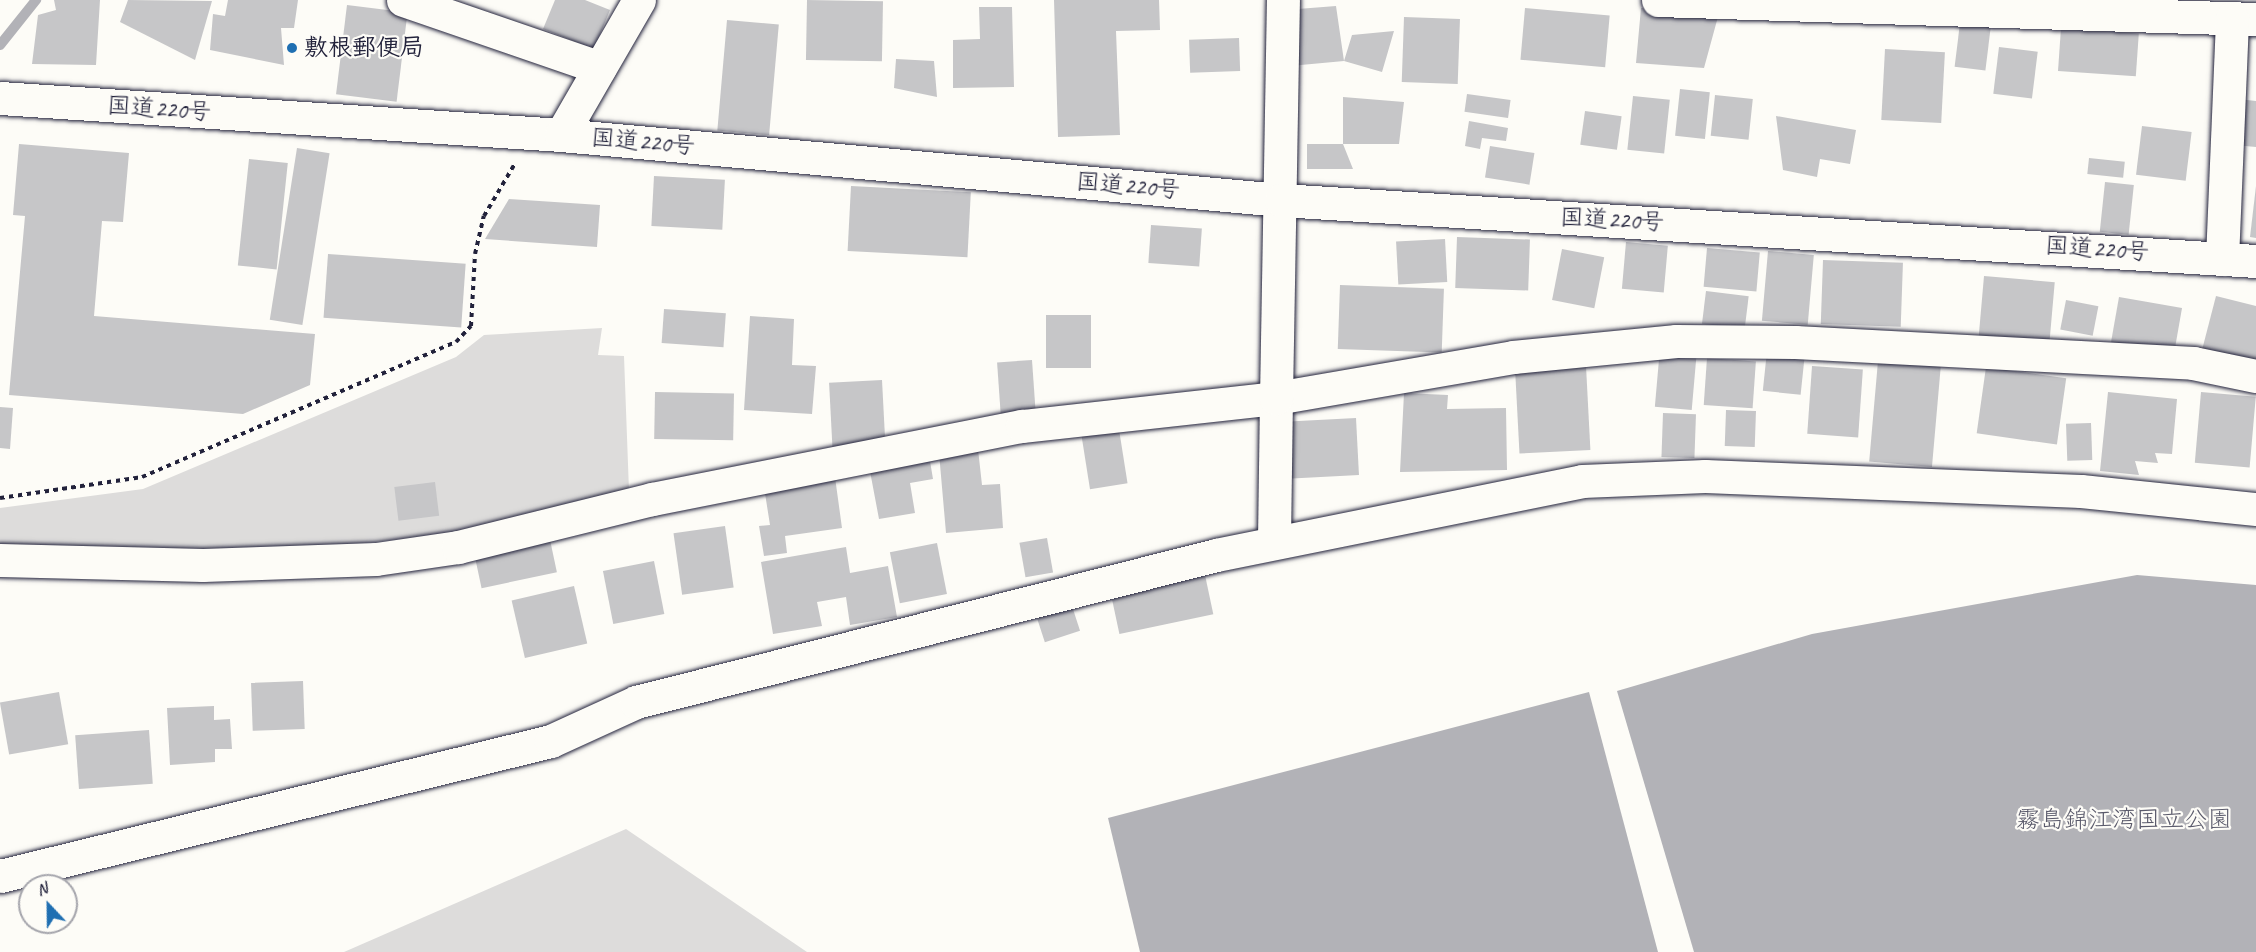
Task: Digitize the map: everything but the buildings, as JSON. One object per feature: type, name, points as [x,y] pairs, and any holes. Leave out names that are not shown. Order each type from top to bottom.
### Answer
[{"type":"main road","points":[[403,0],[600,68]]},
{"type":"main road","points":[[547,134],[600,68],[639,0]]},
{"type":"main road","points":[[1274,540],[1283,0]]},
{"type":"main road","points":[[1658,0],[2244,18],[2222,259]]},
{"type":"main road","name":"国道220号","points":[[4,104],[547,134],[1281,200],[2256,261]]},
{"type":"main road","points":[[0,560],[237,565],[376,559],[458,547],[651,500],[1022,426],[1276,398],[1513,357],[1676,341],[2193,363],[2256,376]]},
{"type":"main road","points":[[0,876],[551,741],[636,702],[1274,540],[1627,476],[2081,491],[2256,508]]},
{"type":"path","points":[[0,498],[142,477],[456,342],[471,326],[475,254],[484,216],[547,134]]},
{"type":"shaded area","points":[[602,328],[598,355],[624,356],[629,491],[485,529],[279,553],[0,550],[0,508],[143,489],[456,357],[484,335]]},
{"type":"shaded area","points":[[2137,575],[2256,585],[2256,952],[1694,952],[1617,691],[1812,634]]},
{"type":"shaded area","points":[[1589,692],[1658,952],[1140,952],[1108,818]]},
{"type":"shaded area","points":[[626,829],[807,952],[344,952]]},
{"type":"waterway","points":[[0,45],[36,0]]},
{"type":"place","name":"敷根郵便局","points":[[292,48]]},
{"type":"park label","name":"霧島錦江湾国立公園","points":[[2124,820]]}]
